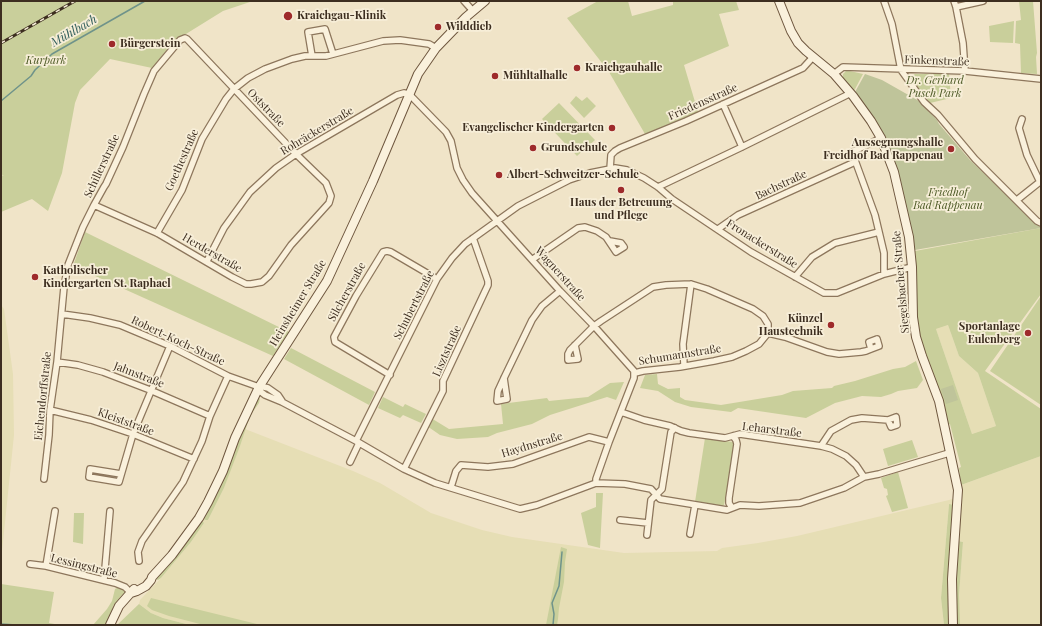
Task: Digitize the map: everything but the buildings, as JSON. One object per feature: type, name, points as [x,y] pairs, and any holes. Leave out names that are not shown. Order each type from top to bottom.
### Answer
[{"type":"street","points":[[464,1],[473,11]]},
{"type":"street","name":"Heinsheimer Straße","points":[[110,625],[119,606],[131,593],[146,586],[151,580],[152,576],[172,555],[199,518],[223,471],[235,438],[259,387],[327,281],[373,181],[418,74],[436,48],[485,1]]},
{"type":"street","name":"Siegelsbacher Straße","points":[[779,1],[791,31],[798,42],[813,57],[834,74],[851,93],[872,121],[881,138],[894,172],[909,237],[912,267],[913,317],[916,337],[939,401],[958,490],[952,579],[953,625]]},
{"type":"street","points":[[884,1],[892,24],[901,70],[924,102],[938,115],[975,158],[1037,221],[1041,223]]},
{"type":"street","points":[[954,1],[963,43],[965,71]]},
{"type":"street","points":[[956,7],[983,1]]},
{"type":"street","points":[[312,56],[308,32],[325,28],[333,54]]},
{"type":"street","name":"Oststraße","points":[[185,38],[296,154],[326,183],[331,194]]},
{"type":"street","name":"Schillerstraße","points":[[62,314],[64,287],[68,266],[83,227],[123,148],[154,71],[172,48],[180,40],[185,38]]},
{"type":"street","name":"Goethestraße","points":[[157,233],[182,190],[202,138],[226,99],[234,89],[248,78],[264,69],[292,59],[323,56],[391,40],[429,44],[436,48]]},
{"type":"street","name":"Friedensstraße","points":[[610,169],[611,155],[614,151],[630,143],[686,121],[803,68],[813,57]]},
{"type":"street","name":"Finkenstraße","points":[[834,74],[843,68],[965,71],[1041,79]]},
{"type":"street","name":"Rohräckerstraße","points":[[208,262],[224,228],[250,192],[277,168],[296,154],[397,95],[404,93],[409,94]]},
{"type":"street","points":[[658,186],[742,147],[851,93]]},
{"type":"street","name":"Wagnerstraße","points":[[409,94],[446,132],[451,141],[457,168],[472,193],[533,259],[560,291],[594,326],[634,373]]},
{"type":"street","points":[[723,104],[742,147]]},
{"type":"street","points":[[1017,200],[1040,182],[1027,155],[1020,128],[1022,119]]},
{"type":"street","points":[[881,138],[852,152],[875,215],[884,253],[884,274]]},
{"type":"street","name":"Bachstraße","points":[[718,229],[738,215],[855,162]]},
{"type":"street","name":"Schubertstraße","points":[[350,462],[358,442],[437,279],[462,246],[518,206],[569,180],[590,173],[610,169]]},
{"type":"street","name":"Fronackerstraße","points":[[610,169],[627,170],[658,186],[672,199],[751,252],[824,293],[837,293],[884,274],[912,267]]},
{"type":"street","name":"Herderstraße","points":[[94,205],[157,233],[246,284],[251,284],[262,282],[269,276],[291,245],[329,203],[331,194]]},
{"type":"street","points":[[533,259],[578,228],[590,228],[610,241]]},
{"type":"street","points":[[795,276],[812,257],[835,243],[879,232]]},
{"type":"street","name":"Lisztstraße","points":[[404,469],[443,391],[443,381],[488,285],[488,281],[473,238]]},
{"type":"street","name":"Silcherstraße","points":[[390,375],[335,342],[334,337],[356,296],[383,252],[391,252],[437,279]]},
{"type":"street","points":[[684,366],[683,344],[691,284]]},
{"type":"street","points":[[575,345],[594,326],[653,287],[691,284],[712,291],[754,309],[766,320],[768,324],[768,333],[834,354],[854,353],[871,349]]},
{"type":"street","points":[[504,378],[532,320],[542,306],[560,291]]},
{"type":"street","name":"Robert-Koch-Straße","points":[[62,314],[90,318],[120,325],[170,346],[228,376],[259,387],[268,388],[278,395],[282,402],[358,442],[404,469],[435,482],[520,509],[553,499],[596,482]]},
{"type":"street","name":"Eichendorffstraße","points":[[44,479],[50,410],[62,314]]},
{"type":"street","name":"Schumannstraße","points":[[634,373],[714,361],[746,351],[759,344],[768,333]]},
{"type":"street","points":[[121,474],[90,469],[89,477],[119,482],[133,434],[150,390],[170,346]]},
{"type":"street","name":"Jahnstraße","points":[[57,362],[78,365],[103,372],[150,390],[210,416]]},
{"type":"street","points":[[634,373],[596,482],[625,484],[651,489],[660,499],[727,510],[740,505],[759,506],[800,503],[844,488],[864,477],[949,453]]},
{"type":"street","points":[[139,561],[138,552],[142,541],[183,482],[228,376]]},
{"type":"street","name":"Kleiststraße","points":[[50,410],[91,420],[133,434],[194,459]]},
{"type":"street","name":"Leharstraße","points":[[621,412],[689,433],[726,438],[740,434],[821,446],[832,449],[846,456],[856,464],[864,477]]},
{"type":"street","points":[[821,446],[831,431],[847,422],[862,418],[888,420]]},
{"type":"street","points":[[647,535],[651,500],[662,489],[671,432],[675,428]]},
{"type":"street","points":[[732,508],[728,498],[737,444],[733,436]]},
{"type":"street","name":"Haydnstraße","points":[[451,487],[456,471],[461,465],[488,467],[513,464],[589,437],[609,442]]},
{"type":"street","points":[[690,534],[695,505]]},
{"type":"street","points":[[46,566],[55,511]]},
{"type":"street","points":[[104,580],[110,511]]},
{"type":"street","points":[[620,520],[648,523]]},
{"type":"street","name":"Lessingstraße","points":[[30,564],[46,566],[104,580],[125,587],[131,593]]},
{"type":"shaded area","points":[[1,305],[4,309],[13,374],[14,435],[1,561]]},
{"type":"shaded area","points":[[948,325],[959,356],[978,373],[996,426],[972,434],[936,329]]},
{"type":"shaded area","points":[[245,429],[380,483],[431,513],[482,530],[512,537],[624,553],[717,551],[722,548],[797,536],[956,498],[955,505],[949,504],[941,598],[944,625],[190,625],[163,618],[151,613],[139,604],[140,600],[161,578],[191,542],[204,523],[199,522],[202,518],[208,520],[224,488]]},
{"type":"shaded area","points":[[1041,456],[1041,625],[959,625],[959,595],[963,542],[958,541],[961,485]]},
{"type":"green space","name":"Kurpark","points":[[1,1],[253,1],[223,11],[173,42],[152,68],[110,59],[80,90],[75,103],[62,173],[48,211],[32,199],[1,212],[1,175],[4,176],[1,174]]},
{"type":"green space","points":[[598,1],[628,1],[632,16],[673,5],[673,1],[736,1],[739,10],[719,14],[729,46],[684,65],[698,112],[651,133],[645,134],[609,72],[567,18]]},
{"type":"green space","points":[[1019,1],[1033,1],[1037,74],[1021,73],[1020,44],[1015,43],[1016,21],[1021,20]]},
{"type":"green space","points":[[1014,21],[1013,43],[990,42],[989,26]]},
{"type":"green space","points":[[846,71],[863,74],[854,91],[843,79],[843,74]]},
{"type":"green space","name":"Friedhof Bad Rappenau","points":[[865,74],[882,80],[919,101],[970,160],[1041,228],[915,250],[899,184],[875,120],[855,92]]},
{"type":"green space","name":"Dr. Gerhard Pusch Park","points":[[915,74],[949,74],[951,98],[930,103],[911,81],[911,77]]},
{"type":"green space","points":[[576,96],[582,101],[587,97],[596,106],[584,118],[570,103]]},
{"type":"green space","points":[[559,103],[595,140],[577,156],[542,119]]},
{"type":"green space","points":[[1041,228],[1041,294],[985,371],[1041,409],[1041,456],[961,485],[959,468],[961,467],[950,424],[948,425],[918,332],[914,266],[916,263],[915,251]],"holes":[[[948,325],[959,356],[978,373],[996,426],[972,434],[936,329]]]},
{"type":"green space","points":[[85,232],[289,332],[273,356],[73,266]]},
{"type":"green space","name":"Sportanlage Eulenberg","points":[[1041,296],[1041,405],[990,371]]},
{"type":"green space","points":[[291,348],[375,392],[369,405],[284,359]]},
{"type":"green space","points":[[916,361],[923,380],[917,388],[898,391],[881,397],[862,396],[835,403],[806,418],[738,408],[731,412],[691,407],[675,402],[658,391],[640,388],[645,375],[657,374],[658,384],[668,389],[680,388],[680,397],[685,400],[721,405],[782,395],[793,391],[832,388],[834,386],[893,369],[905,367]]},
{"type":"green space","points":[[624,382],[616,400],[607,397],[550,415],[532,424],[497,433],[488,437],[457,439],[440,435],[427,426],[431,418],[449,429],[503,424],[501,404],[547,398],[549,401],[588,397],[610,383]]},
{"type":"green space","points":[[953,385],[958,400],[946,404],[941,389]]},
{"type":"green space","points":[[383,397],[403,407],[405,404],[426,414],[421,423],[403,415],[400,418],[378,408]]},
{"type":"green space","points":[[260,398],[259,403],[248,422],[224,488],[208,520],[205,520],[202,518],[218,489],[256,401]]},
{"type":"green space","points":[[705,438],[733,442],[735,444],[727,497],[724,505],[722,506],[695,502]]},
{"type":"green space","points":[[912,440],[918,457],[888,466],[883,449]]},
{"type":"green space","points":[[898,472],[908,508],[892,512],[886,496],[888,495],[887,489],[884,488],[881,478]]},
{"type":"green space","points":[[596,493],[603,493],[600,548],[588,545],[581,513],[596,507]]},
{"type":"green space","points":[[949,504],[955,505],[950,625],[944,625],[941,598]]},
{"type":"green space","points":[[74,513],[84,513],[83,544],[73,542]]},
{"type":"green space","points":[[199,522],[204,523],[191,542],[161,578],[158,580],[156,579],[156,576]]},
{"type":"green space","points":[[958,541],[963,542],[959,595],[960,624],[956,625],[956,582]]},
{"type":"green space","points":[[561,547],[567,549],[564,582],[557,625],[546,625]]},
{"type":"green space","points":[[1,584],[54,592],[49,623],[60,625],[1,625]]},
{"type":"green space","points":[[120,586],[126,592],[113,606],[111,618],[107,625],[93,625],[112,601],[115,589]]},
{"type":"green space","points":[[151,598],[261,625],[204,625],[152,610],[147,606]]},
{"type":"green space","points":[[139,604],[151,613],[163,618],[190,625],[117,625]]},
{"type":"waterway","name":"Mühlbach","points":[[1,101],[31,76],[35,70],[52,54],[145,1]]},
{"type":"waterway","points":[[553,625],[554,614],[552,603],[559,586],[562,552]]},
{"type":"waterway","points":[[1,624],[16,625]]},
{"type":"railway","points":[[1,43],[75,1]]},
{"type":"place","name":"Kraichgau-Klinik","points":[[288,16]]},
{"type":"place","name":"Wilddieb","points":[[438,27]]},
{"type":"place","name":"Bürgerstein","points":[[112,44]]},
{"type":"place","name":"Kraichgauhalle","points":[[577,68]]},
{"type":"place","name":"Mühltalhalle","points":[[495,76]]},
{"type":"place","name":"Evangelischer Kindergarten","points":[[612,128]]},
{"type":"place","name":"Grundschule","points":[[533,148]]},
{"type":"place","name":"Aussegnungshalle Freidhof Bad Rappenau","points":[[951,149]]},
{"type":"place","name":"Albert-Schweitzer-Schule","points":[[499,175]]},
{"type":"place","name":"Haus der Betreuung und Pflege","points":[[621,190]]},
{"type":"place","name":"Katholischer Kindergarten St. Raphael","points":[[35,277]]},
{"type":"place","name":"Künzel Haustechnik","points":[[831,325]]},
{"type":"place","name":"Sportanlage Eulenberg","points":[[1028,333]]}]
